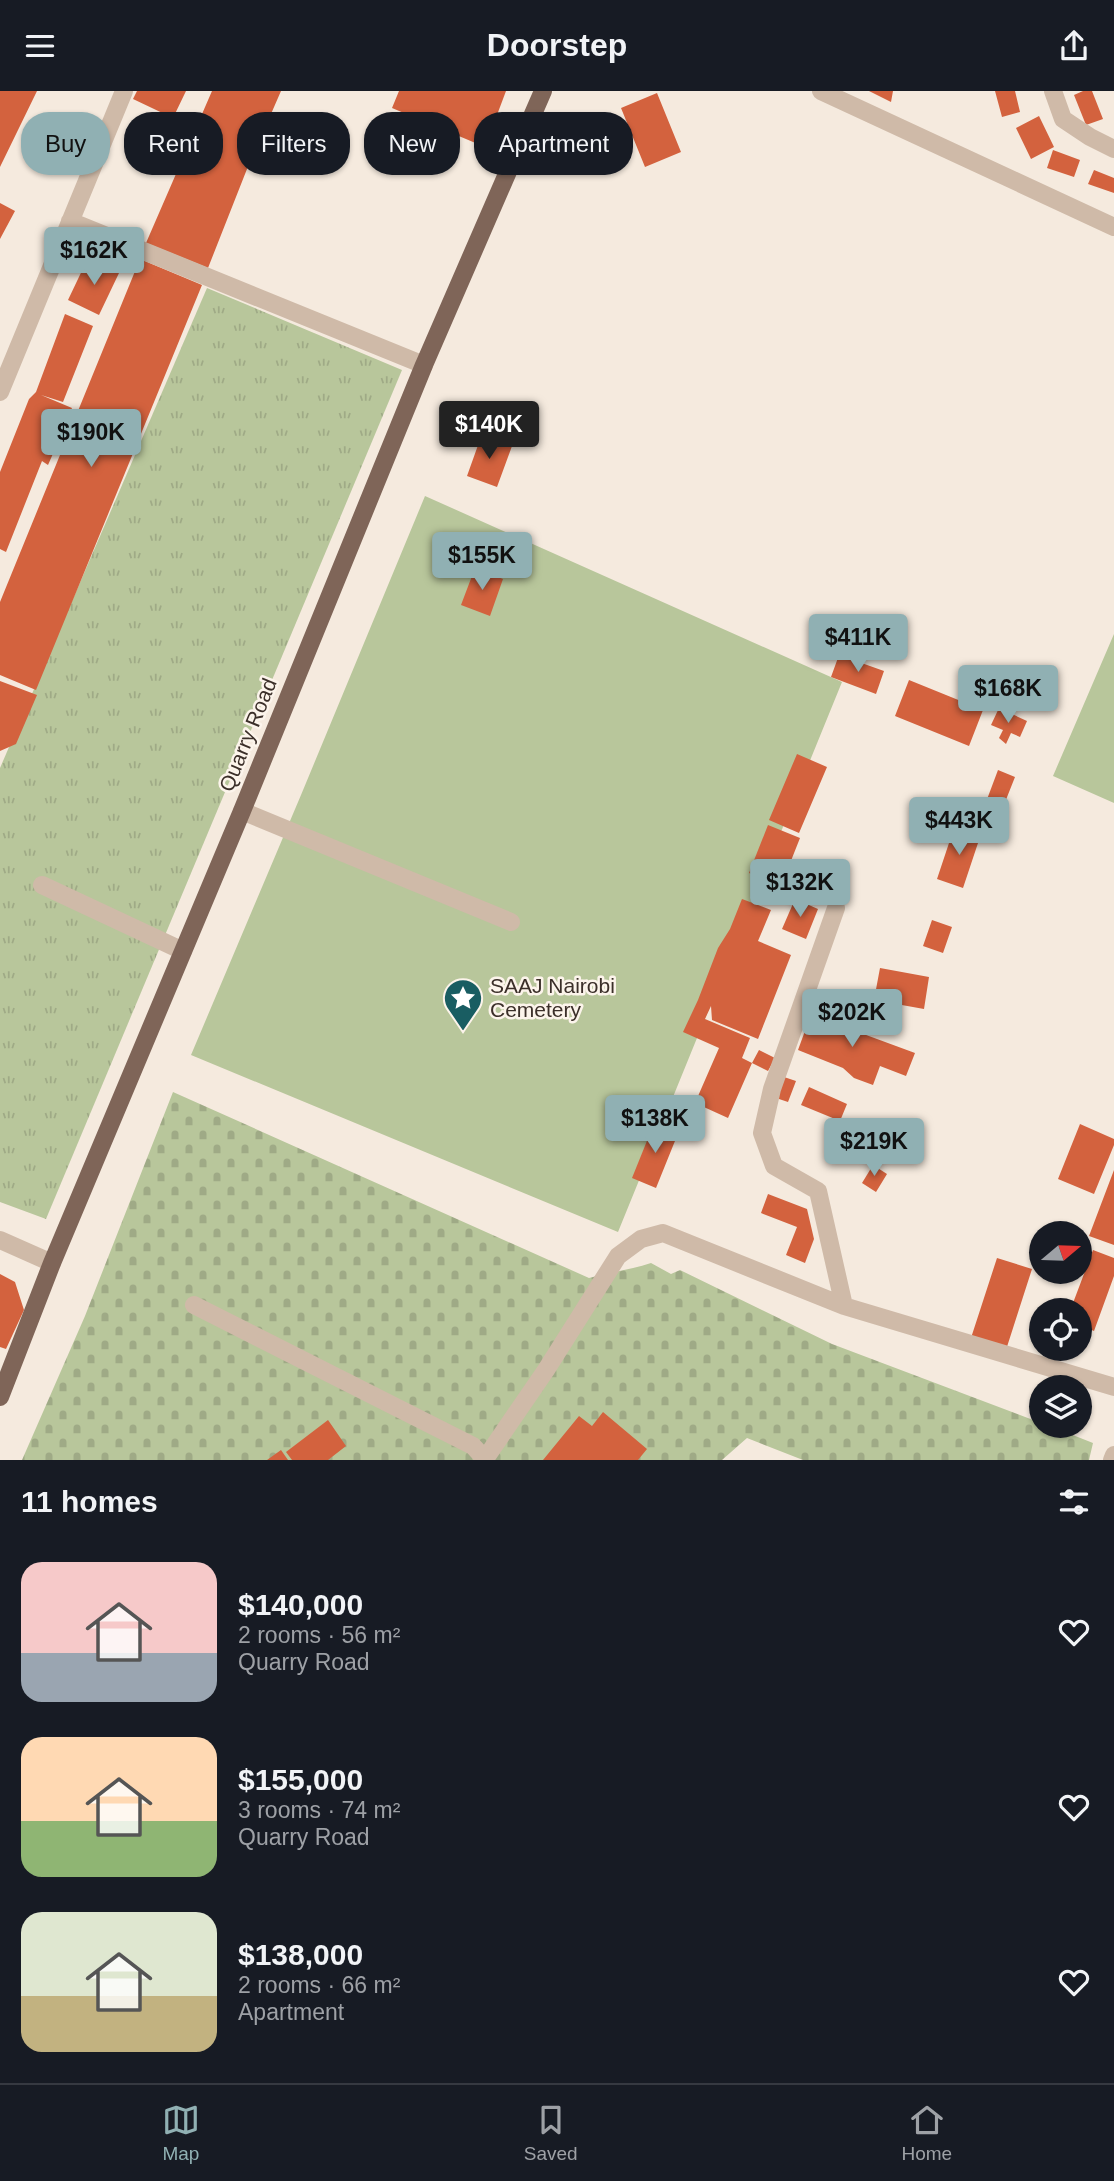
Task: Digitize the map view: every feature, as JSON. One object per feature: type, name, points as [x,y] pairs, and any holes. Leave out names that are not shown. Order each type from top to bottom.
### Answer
[{"type":"main road","name":"Quarry Road","points":[[0,1397],[52,1263],[242,811],[424,365],[543,91]]},
{"type":"street","points":[[0,392],[124,91]]},
{"type":"street","points":[[821,91],[1114,227]]},
{"type":"street","points":[[1053,91],[1063,119],[1114,149]]},
{"type":"street","points":[[70,221],[424,365]]},
{"type":"street","points":[[242,811],[511,922]]},
{"type":"street","points":[[42,885],[183,951]]},
{"type":"street","points":[[836,908],[772,1089],[762,1133],[774,1166],[818,1191],[844,1306]]},
{"type":"street","points":[[194,1305],[473,1446],[486,1459],[618,1256],[641,1239],[663,1233],[844,1306],[1114,1387]]},
{"type":"street","points":[[0,1240],[52,1263]]},
{"type":"street","points":[[1111,1460],[1114,1455]]},
{"type":"green space","points":[[207,288],[402,370],[46,1219],[0,1202],[0,768]]},
{"type":"green space","points":[[425,496],[842,682],[618,1232],[191,1055]]},
{"type":"green space","points":[[1114,634],[1114,803],[1053,776]]},
{"type":"green space","points":[[173,1092],[589,1278],[651,1263],[671,1274],[680,1270],[832,1344],[1029,1418],[1029,1438],[1080,1438],[1093,1443],[1089,1460],[803,1460],[747,1438],[722,1460],[22,1460],[85,1316]]},
{"type":"building","points":[[0,91],[37,91],[27,112],[21,112],[21,124],[0,167]]},
{"type":"building","points":[[137,91],[186,91],[176,112],[160,112],[133,99]]},
{"type":"building","points":[[212,91],[281,91],[272,112],[237,112],[237,175],[245,175],[208,268],[146,243],[176,175],[223,175],[223,112],[203,112]]},
{"type":"building","points":[[399,91],[506,91],[498,112],[474,112],[474,142],[460,137],[460,112],[402,112],[392,108]]},
{"type":"building","points":[[869,91],[893,91],[891,102]]},
{"type":"building","points":[[995,91],[1015,91],[1020,112],[1002,117]]},
{"type":"building","points":[[1092,91],[1103,119],[1086,125],[1074,95]]},
{"type":"building","points":[[657,93],[681,152],[645,167],[633,138],[633,112],[623,112],[621,108]]},
{"type":"building","points":[[1039,116],[1054,147],[1031,159],[1016,128]]},
{"type":"building","points":[[1053,150],[1080,160],[1074,177],[1047,168]]},
{"type":"building","points":[[1094,170],[1114,178],[1114,193],[1088,184]]},
{"type":"building","points":[[0,203],[15,211],[0,239]]},
{"type":"building","points":[[88,258],[119,273],[99,315],[68,300]]},
{"type":"building","points":[[140,259],[202,285],[36,690],[0,675],[0,602]]},
{"type":"building","points":[[65,314],[93,326],[63,402],[41,395],[72,408],[62,431],[46,424],[42,433],[59,440],[48,465],[42,461],[6,552],[0,549],[0,472],[29,399],[36,392]]},
{"type":"building","points":[[482,434],[512,446],[497,487],[467,476]]},
{"type":"building","points":[[475,568],[503,579],[490,616],[461,605]]},
{"type":"building","points":[[839,655],[884,671],[876,694],[831,677]]},
{"type":"building","points":[[909,680],[983,710],[969,746],[895,716]]},
{"type":"building","points":[[0,681],[37,695],[16,744],[0,751]]},
{"type":"building","points":[[999,708],[1027,721],[1020,737],[1011,733],[1006,744],[999,738],[1003,730],[991,725]]},
{"type":"building","points":[[797,754],[827,767],[799,833],[769,820]]},
{"type":"building","points":[[998,770],[1015,777],[994,830],[963,817],[968,804],[983,810]]},
{"type":"building","points":[[768,825],[800,838],[781,886],[749,873]]},
{"type":"building","points":[[955,825],[981,834],[963,888],[937,879]]},
{"type":"building","points":[[742,899],[771,910],[758,941],[791,955],[758,1039],[712,1020],[711,1006],[705,1019],[750,1038],[742,1058],[752,1063],[728,1118],[695,1103],[719,1048],[683,1032]]},
{"type":"building","points":[[795,899],[818,909],[806,939],[782,929]]},
{"type":"building","points":[[932,920],[952,927],[943,953],[923,946]]},
{"type":"building","points":[[880,968],[929,977],[924,1009],[874,1000]]},
{"type":"building","points":[[813,1009],[839,1019],[839,1025],[915,1053],[906,1076],[880,1066],[873,1085],[854,1078],[843,1068],[798,1050]]},
{"type":"building","points":[[759,1050],[775,1058],[768,1071],[752,1063]]},
{"type":"building","points":[[781,1076],[796,1081],[788,1102],[773,1097]]},
{"type":"building","points":[[809,1087],[847,1104],[840,1121],[801,1105]]},
{"type":"building","points":[[655,1121],[679,1131],[656,1188],[632,1178]]},
{"type":"building","points":[[840,1121],[859,1129],[846,1161],[827,1153]]},
{"type":"building","points":[[1080,1124],[1114,1139],[1094,1194],[1058,1179]]},
{"type":"building","points":[[873,1165],[887,1174],[876,1192],[862,1183]]},
{"type":"building","points":[[1114,1170],[1114,1245],[1092,1237],[1092,1228]]},
{"type":"building","points":[[768,1194],[807,1209],[814,1239],[805,1263],[786,1255],[797,1227],[761,1213]]},
{"type":"building","points":[[1093,1250],[1114,1258],[1114,1276],[1094,1331],[1092,1298],[1075,1298],[1080,1285],[1092,1285]]},
{"type":"building","points":[[997,1258],[1029,1268],[1029,1278],[1005,1353],[970,1341]]},
{"type":"building","points":[[0,1274],[15,1282],[24,1310],[6,1349],[0,1347]]},
{"type":"building","points":[[603,1412],[647,1449],[638,1460],[543,1460],[579,1416],[592,1426]]},
{"type":"building","points":[[328,1420],[346,1446],[328,1460],[292,1460],[286,1452]]},
{"type":"building","points":[[281,1450],[288,1460],[267,1460]]},
{"type":"place","name":"SAAJ Nairobi Cemetery","points":[[463,1032]]}]
